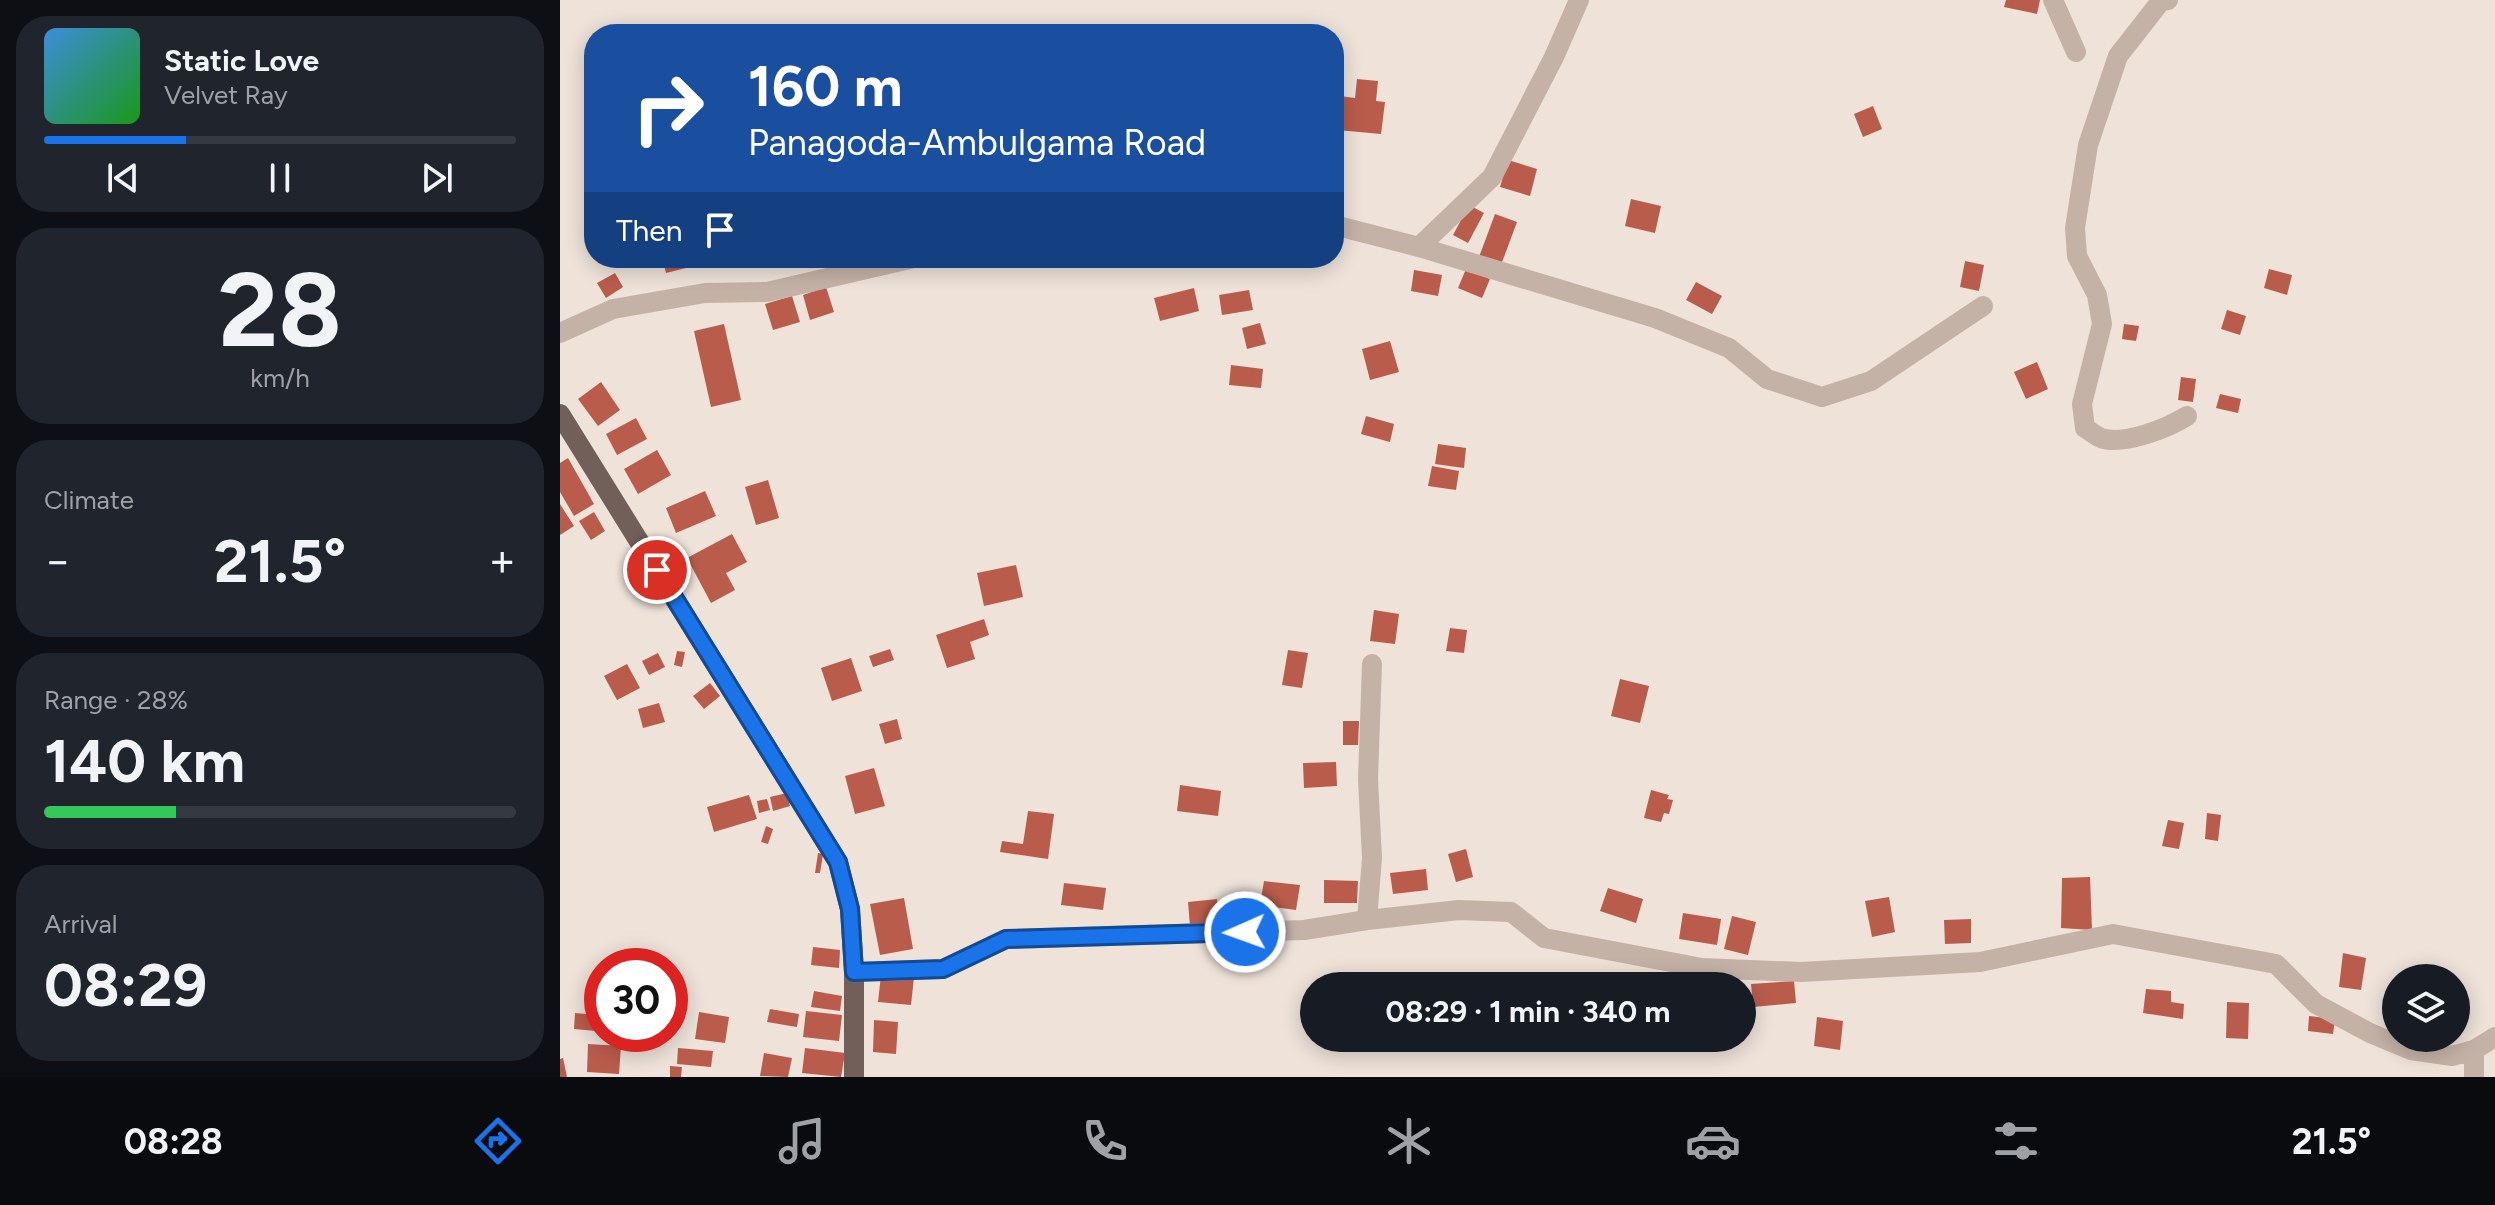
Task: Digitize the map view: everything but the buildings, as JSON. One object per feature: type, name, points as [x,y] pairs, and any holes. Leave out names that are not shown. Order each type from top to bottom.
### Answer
[{"type":"main road","points":[[560,414],[567,442],[838,862],[850,909],[854,972],[854,1077]]},
{"type":"street","points":[[1419,247],[1492,177],[1554,57],[1579,0]]},
{"type":"street","points":[[2053,0],[2076,52]]},
{"type":"street","points":[[2168,0],[2161,1],[2118,56],[2088,145],[2075,228],[2077,256],[2097,295],[2102,324],[2082,404],[2085,428],[2103,439],[2139,436],[2166,429],[2187,416]]},
{"type":"street","points":[[1344,228],[1655,318],[1729,348],[1767,379],[1822,397],[1871,381],[1983,306]]},
{"type":"street","points":[[560,333],[613,309],[705,293],[767,292],[871,268]]},
{"type":"street","points":[[1367,920],[1372,858],[1368,779],[1372,664]]},
{"type":"street","points":[[854,972],[943,969],[1006,939],[1304,930],[1459,910],[1511,912],[1544,938],[1702,968],[1801,972],[1980,962],[2113,934],[2276,964],[2316,1004],[2370,1033],[2411,1050],[2452,1056],[2474,1050],[2495,1037]]},
{"type":"street","points":[[2474,1050],[2474,1077]]},
{"type":"route","points":[[657,570],[838,862],[850,909],[854,972],[943,969],[1006,939],[1245,932]]}]
